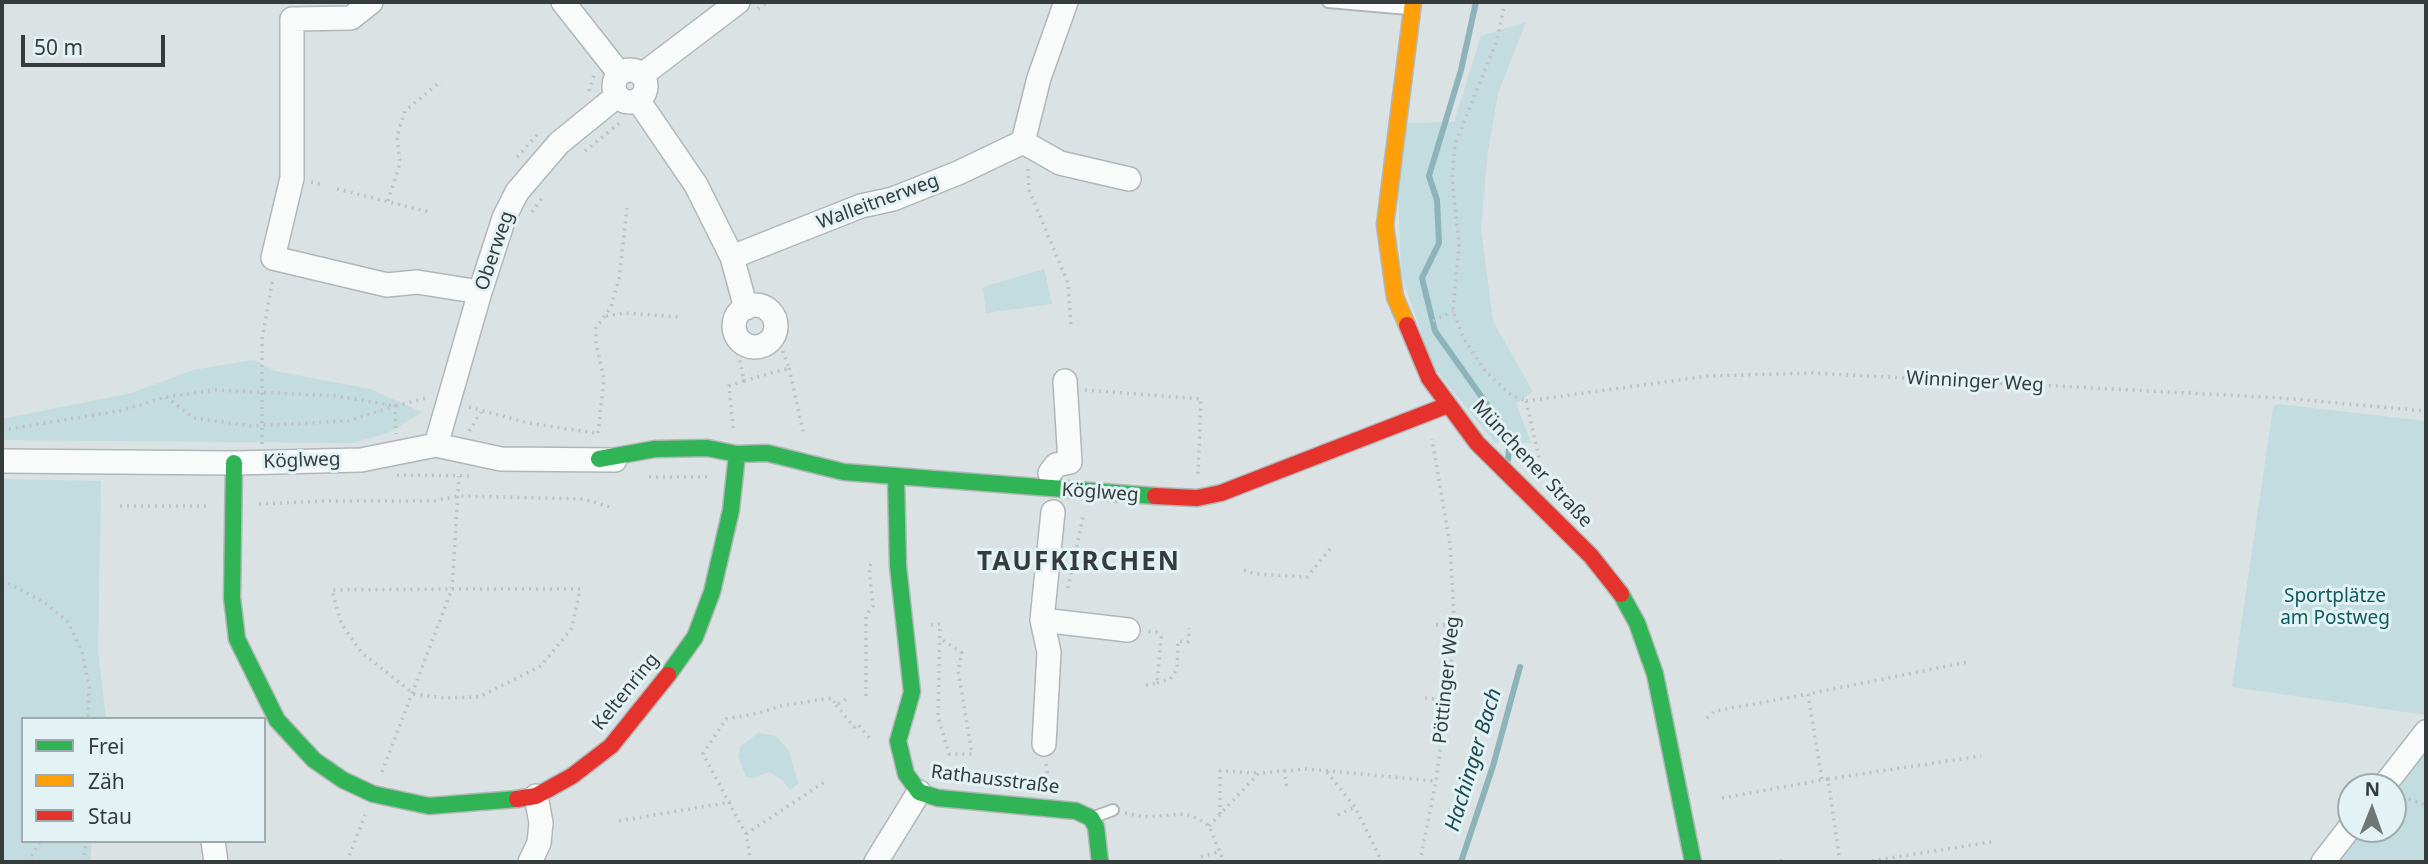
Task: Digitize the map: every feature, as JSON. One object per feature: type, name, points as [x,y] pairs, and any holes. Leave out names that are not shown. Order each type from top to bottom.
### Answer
[{"type":"street","points":[[371,2],[351,18],[292,19],[292,178],[273,258],[387,285],[417,282],[480,292]]},
{"type":"street","points":[[563,2],[696,185],[732,257],[746,308]]},
{"type":"street","points":[[1066,2],[1039,78],[1023,142],[1060,163],[1129,179]]},
{"type":"street","points":[[629,94],[646,89],[642,75],[747,6]]},
{"type":"street","name":"Münchener Straße","points":[[1413,6],[1388,182],[1385,225],[1389,270],[1409,335],[1429,378],[1478,443],[1607,576],[1637,623],[1655,674],[1668,726],[1693,862]]},
{"type":"street","name":"Oberweg","points":[[436,445],[480,292],[504,218],[517,192],[559,143],[629,94]]},
{"type":"street","name":"Walleitnerweg","points":[[732,257],[861,206],[919,188],[1023,142]]},
{"type":"street","points":[[746,308],[765,308],[774,318],[775,331],[764,345],[752,347],[741,342],[734,324],[746,308]]},
{"type":"street","points":[[1050,473],[1056,465],[1070,462],[1065,385]]},
{"type":"street","name":"Köglweg","points":[[2,461],[234,463],[361,460],[436,445],[501,459],[599,458],[712,462],[735,445],[844,472],[1061,491],[1197,498],[1221,493],[1418,419],[1448,405]]},
{"type":"street","name":"Keltenring","points":[[234,463],[232,598],[237,639],[270,726],[343,780],[373,794],[429,806],[482,804],[536,796],[572,776],[611,746],[671,672],[695,637],[712,592],[731,510],[735,445]]},
{"type":"street","name":"Rathausstraße","points":[[896,477],[898,566],[912,692],[898,741],[906,774],[919,792],[938,798],[1076,811],[1091,818]]},
{"type":"street","points":[[1044,744],[1049,652],[1055,617],[1053,512]]},
{"type":"street","points":[[1055,617],[1133,631]]},
{"type":"street","points":[[2394,773],[2426,732]]},
{"type":"street","points":[[876,862],[919,792]]},
{"type":"street","points":[[530,862],[539,844],[541,823],[536,796]]},
{"type":"street","points":[[1091,818],[1096,827],[1100,862]]},
{"type":"street","points":[[213,843],[216,862]]},
{"type":"street","points":[[2322,862],[2337,843]]},
{"type":"lane","points":[[1328,2],[1413,6]]},
{"type":"lane","points":[[1091,818],[1114,810]]},
{"type":"path","points":[[747,6],[767,2]]},
{"type":"path","points":[[1505,2],[1497,40],[1455,144],[1452,177],[1459,245],[1453,311],[1464,340],[1486,372],[1511,394],[1525,401],[1544,482],[1545,511]]},
{"type":"path","points":[[388,201],[400,163],[397,136],[405,111],[441,81]]},
{"type":"path","points":[[575,159],[629,94]]},
{"type":"path","points":[[1023,142],[1029,190],[1068,283],[1071,325]]},
{"type":"path","points":[[337,189],[429,212]]},
{"type":"path","points":[[528,217],[545,194]]},
{"type":"path","points":[[598,433],[604,379],[596,343],[596,328],[611,307],[619,279],[626,208]]},
{"type":"path","points":[[273,258],[274,274],[262,339],[261,426],[262,447],[274,448],[274,462]]},
{"type":"path","points":[[1425,325],[1453,311]]},
{"type":"path","points":[[604,317],[624,313],[680,317]]},
{"type":"path","points":[[775,331],[789,368],[804,439],[803,463]]},
{"type":"path","points":[[741,342],[738,352],[744,381]]},
{"type":"path","points":[[735,445],[729,386],[789,368]]},
{"type":"path","name":"Winninger Weg","points":[[1525,401],[1708,376],[1811,373],[2282,398],[2426,411]]},
{"type":"path","points":[[1065,385],[1201,399],[1197,498]]},
{"type":"path","points":[[2,430],[120,411],[166,397],[215,390],[262,390],[337,396],[394,406]]},
{"type":"path","points":[[468,407],[471,394]]},
{"type":"path","points":[[166,397],[194,418],[261,426],[347,421],[431,397]]},
{"type":"path","name":"Pöttinger Weg","points":[[1418,419],[1433,441],[1450,545],[1455,623],[1436,781],[1420,862]]},
{"type":"path","points":[[383,770],[452,589],[458,476]]},
{"type":"path","points":[[120,506],[233,506],[324,500],[433,500],[457,496],[584,499],[613,508]]},
{"type":"path","points":[[1055,617],[1083,514]]},
{"type":"path","points":[[1244,570],[1256,574],[1307,577],[1330,549]]},
{"type":"path","points":[[866,696],[866,616],[873,606],[869,566],[874,560]]},
{"type":"path","points":[[2,580],[44,602],[68,622],[82,652],[89,687],[88,717]]},
{"type":"path","points":[[452,589],[580,589],[572,628],[541,666],[479,697],[444,698],[414,694],[361,652],[341,623],[332,590],[452,589]]},
{"type":"path","points":[[1436,625],[1467,622]]},
{"type":"path","points":[[933,625],[940,624],[938,717],[949,754],[972,754],[958,670],[962,653],[941,639]]},
{"type":"path","points":[[1146,685],[1170,679],[1177,669],[1178,641],[1188,642],[1189,628]]},
{"type":"path","points":[[1133,631],[1156,632],[1161,637],[1157,683]]},
{"type":"path","points":[[1707,718],[1715,711],[1968,662]]},
{"type":"path","points":[[1808,694],[1840,862]]},
{"type":"path","points":[[751,862],[746,834],[704,754],[726,719],[780,706],[832,698],[854,727],[858,724],[870,738]]},
{"type":"path","points":[[836,705],[848,698]]},
{"type":"path","points":[[1425,698],[1446,700]]},
{"type":"path","points":[[1044,744],[1050,796]]},
{"type":"path","points":[[1721,798],[1981,756]]},
{"type":"path","points":[[1220,816],[1220,771],[1259,773],[1284,769],[1436,781]]},
{"type":"path","points":[[1284,769],[1287,788]]},
{"type":"path","points":[[1327,772],[1355,807],[1381,861],[1374,862]]},
{"type":"path","points":[[1209,826],[1259,773]]},
{"type":"path","points":[[746,834],[826,781]]},
{"type":"path","points":[[2407,800],[2426,805]]},
{"type":"path","points":[[619,821],[731,802]]},
{"type":"path","points":[[1338,815],[1355,807]]},
{"type":"path","points":[[1114,810],[1143,817],[1185,814],[1209,826],[1224,862]]},
{"type":"path","points":[[347,862],[365,816]]},
{"type":"path","points":[[1865,862],[1991,842]]},
{"type":"path","points":[[28,862],[39,843]]},
{"type":"path","points":[[83,862],[86,843]]},
{"type":"path","points":[[1201,857],[1221,850]]},
{"type":"path","points":[[1773,862],[1785,862]]},
{"type":"green space","points":[[1526,22],[1498,93],[1488,151],[1481,228],[1493,321],[1533,392],[1516,403],[1531,443],[1495,443],[1433,366],[1401,274],[1398,187],[1407,123],[1454,122],[1481,36]]},
{"type":"green space","points":[[1044,269],[1052,304],[986,313],[983,287]]},
{"type":"green space","points":[[254,360],[275,371],[370,389],[422,412],[388,433],[353,443],[2,440],[2,419],[132,393],[193,370]]},
{"type":"green space","name":"Sportplätze am Postweg","points":[[2277,404],[2426,421],[2426,715],[2232,687],[2273,408]]},
{"type":"green space","points":[[2,479],[101,481],[98,651],[106,717],[21,717],[21,843],[92,843],[90,862],[2,862]]},
{"type":"green space","points":[[758,733],[776,736],[789,751],[798,783],[790,790],[782,780],[769,772],[753,778],[746,777],[738,756],[740,747]]},
{"type":"green space","points":[[2426,744],[2426,862],[2336,862],[2350,843],[2407,843],[2407,773],[2404,773]]},
{"type":"waterway","name":"Hachinger Bach","points":[[1476,2],[1461,70],[1429,176],[1437,200],[1439,243],[1422,278],[1435,331],[1510,437],[1508,460]]},
{"type":"waterway","name":"Hachinger Bach","points":[[1461,862],[1493,766],[1520,667]]},
{"type":"traffic: fast","points":[[599,459],[655,449],[707,448],[737,454],[767,453],[844,472],[1155,496]]},
{"type":"traffic: fast","points":[[668,675],[695,637],[712,592],[731,510],[737,454]]},
{"type":"traffic: fast","points":[[234,463],[232,598],[237,639],[277,720],[314,760],[343,780],[373,794],[429,806],[517,799]]},
{"type":"traffic: fast","points":[[896,477],[898,566],[912,692],[898,741],[906,774],[919,792],[938,798],[1076,811],[1091,818],[1096,827],[1100,862]]},
{"type":"traffic: fast","points":[[1621,594],[1637,623],[1655,674],[1693,862]]},
{"type":"traffic: slow","points":[[1407,325],[1395,297],[1385,225],[1413,2]]},
{"type":"traffic: jam","points":[[1407,325],[1429,378],[1477,443],[1591,556],[1621,594]]},
{"type":"traffic: jam","points":[[1155,496],[1197,498],[1221,493],[1448,405]]},
{"type":"traffic: jam","points":[[517,799],[536,796],[572,776],[611,746],[668,675]]},
{"type":"district","name":"TAUFKIRCHEN","points":[[1079,563]]}]
